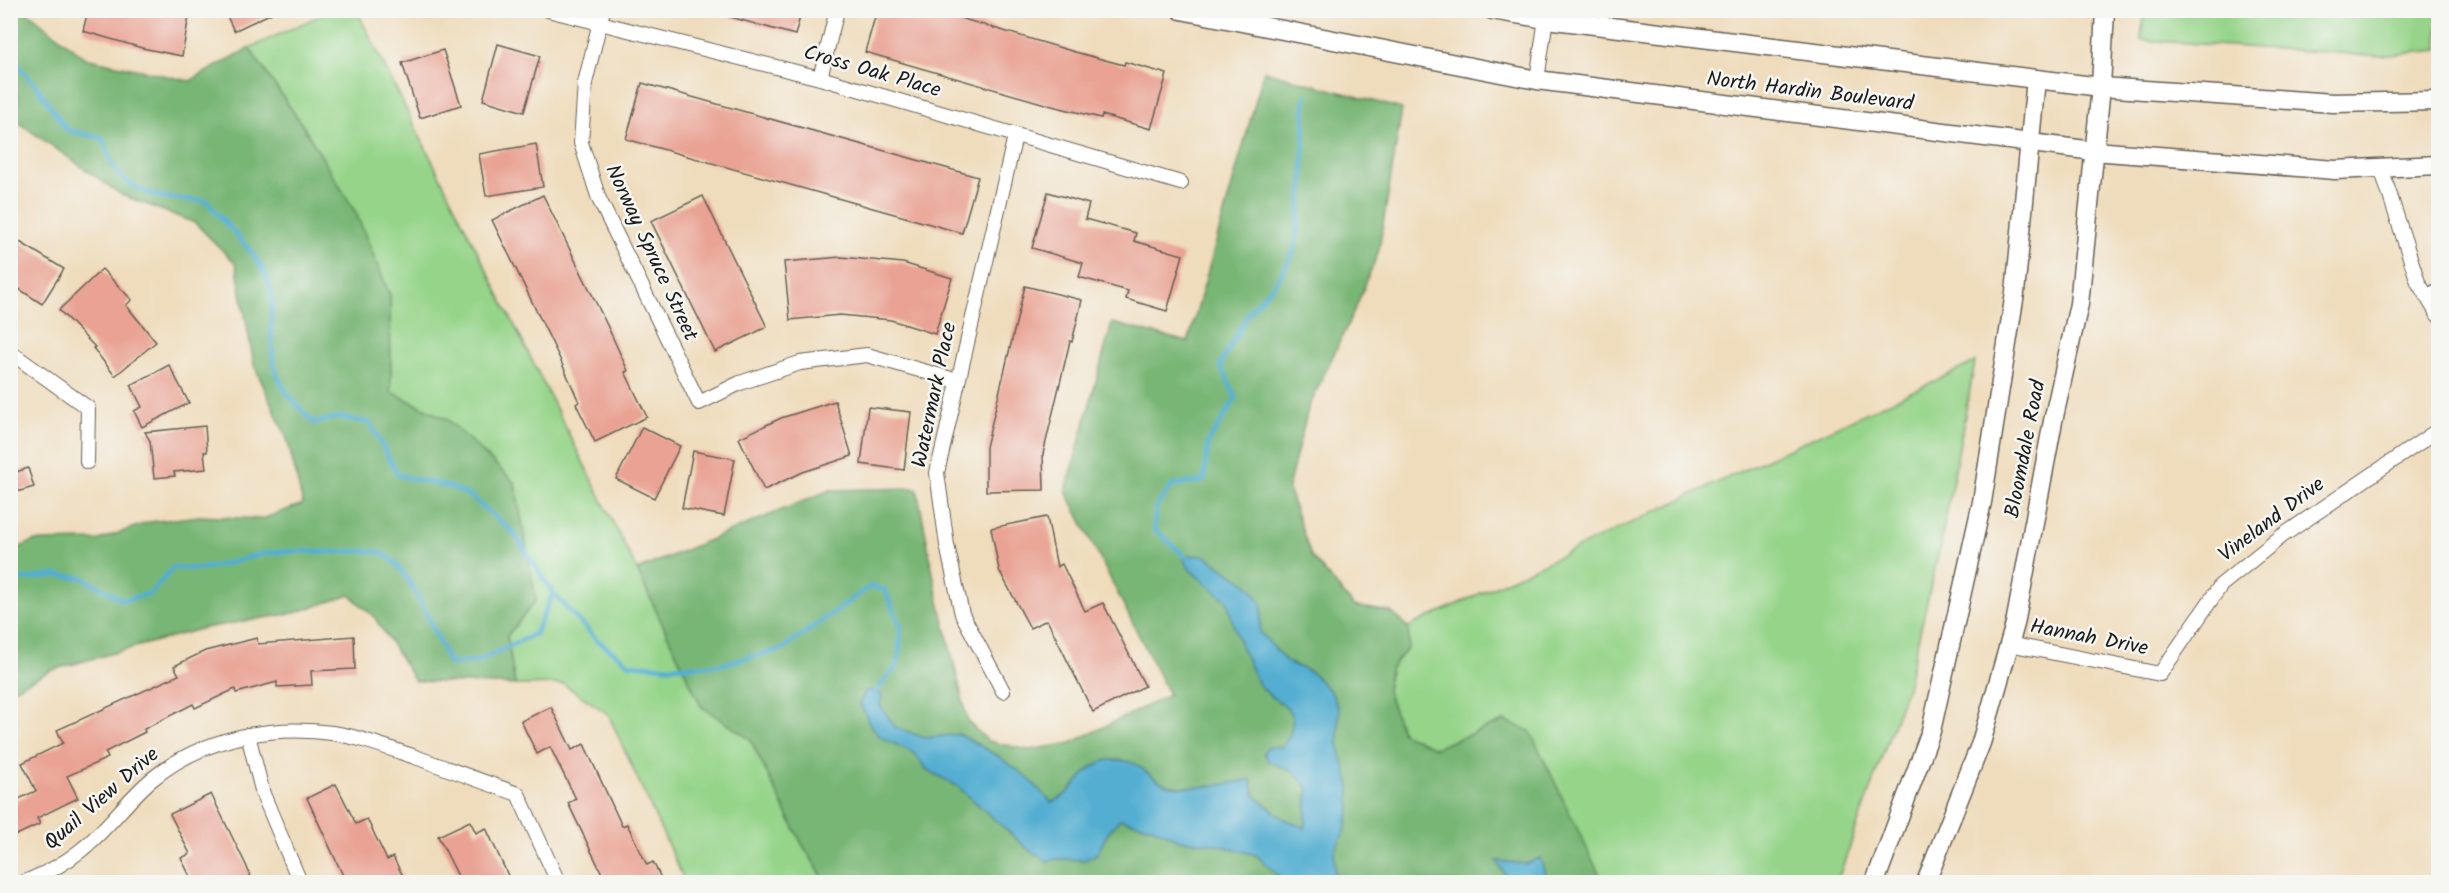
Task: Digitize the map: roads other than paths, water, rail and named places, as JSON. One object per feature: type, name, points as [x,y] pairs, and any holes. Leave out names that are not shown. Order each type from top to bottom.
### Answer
[{"type":"street","name":"Cross Oak Place","points":[[548,10],[601,17],[1181,183]]},
{"type":"street","points":[[820,78],[837,10]]},
{"type":"street","name":"North Hardin Boulevard","points":[[1181,10],[1537,80],[2094,151],[2335,170],[2439,165]]},
{"type":"street","name":"North Hardin Boulevard","points":[[1492,10],[1547,15],[2101,87],[2332,104],[2439,100]]},
{"type":"street","name":"Bloomdale Road","points":[[1926,882],[1981,743],[2009,644],[2079,304],[2101,87],[2105,10]]},
{"type":"street","points":[[1537,80],[1547,15]]},
{"type":"street","name":"Norway Spruce Street","points":[[601,17],[585,83],[581,143],[599,199],[699,403],[741,383],[800,363],[867,355],[958,381]]},
{"type":"street","name":"Bloomdale Road","points":[[1875,882],[1931,731],[1982,502],[2015,293],[2036,79]]},
{"type":"street","name":"Watermark Place","points":[[1003,691],[962,614],[947,545],[937,473],[1015,136]]},
{"type":"street","points":[[2381,168],[2418,282],[2439,315]]},
{"type":"street","points":[[10,352],[88,408],[87,462]]},
{"type":"street","name":"Vineland Drive","points":[[2160,674],[2221,585],[2283,536],[2439,430]]},
{"type":"street","name":"Hannah Drive","points":[[2009,644],[2160,674]]},
{"type":"street","name":"Quail View Drive","points":[[25,882],[40,879],[81,851],[129,800],[164,769],[205,748],[248,735],[299,730],[350,736],[518,794],[558,882]]},
{"type":"street","points":[[248,735],[266,803],[300,882]]},
{"type":"lane","points":[[2426,293],[2439,287]]},
{"type":"water","points":[[1182,555],[1206,556],[1251,587],[1262,605],[1260,632],[1287,662],[1311,672],[1331,692],[1339,710],[1338,744],[1350,786],[1350,810],[1345,831],[1334,852],[1335,872],[1339,882],[1281,882],[1278,876],[1256,855],[1214,844],[1179,840],[1152,827],[1120,819],[1108,833],[1097,854],[1085,860],[1047,861],[1030,851],[957,786],[926,769],[914,753],[880,737],[871,726],[860,704],[865,691],[875,691],[882,696],[880,705],[895,727],[925,738],[959,734],[998,756],[1026,776],[1051,802],[1066,794],[1086,773],[1101,762],[1121,760],[1135,764],[1155,779],[1171,786],[1207,786],[1251,779],[1255,796],[1283,818],[1305,828],[1308,788],[1294,772],[1268,761],[1264,752],[1268,747],[1283,747],[1293,722],[1291,713],[1257,681],[1236,632],[1228,602],[1190,570]]},
{"type":"water","points":[[1540,858],[1548,882],[1516,883],[1507,877],[1497,861],[1526,864]]},
{"type":"waterway","points":[[10,57],[35,84],[67,130],[102,138],[113,166],[127,182],[159,196],[207,201],[244,243],[261,266],[271,290],[273,358],[280,381],[293,400],[314,423],[340,417],[370,423],[398,475],[450,487],[469,495],[514,533],[553,593],[598,641],[630,664],[668,667],[719,665],[782,649],[871,586],[885,590],[901,628],[898,664],[872,696]]},
{"type":"waterway","points":[[1188,559],[1154,529],[1156,507],[1173,485],[1204,481],[1208,443],[1236,398],[1220,365],[1250,311],[1279,279],[1295,249],[1303,184],[1305,96]]},
{"type":"waterway","points":[[10,581],[56,575],[83,578],[123,600],[150,594],[174,567],[207,568],[275,552],[376,552],[391,559],[411,585],[430,620],[449,664],[478,661],[535,634],[553,593]]}]
